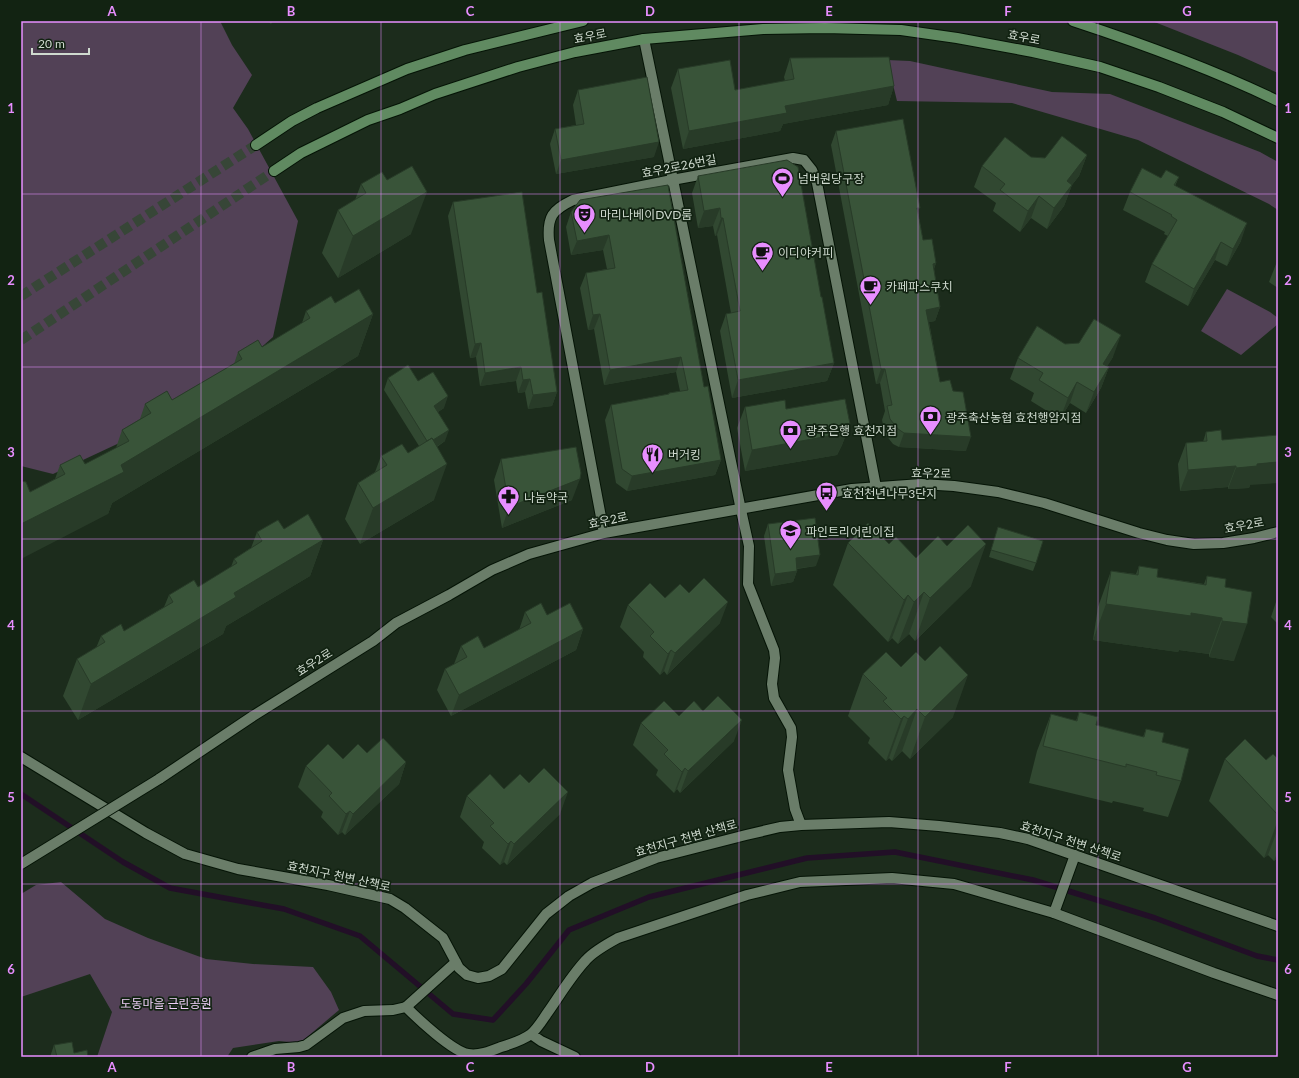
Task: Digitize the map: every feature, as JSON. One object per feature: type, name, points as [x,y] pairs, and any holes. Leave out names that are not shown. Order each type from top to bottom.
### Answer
[{"type":"main road","name":"효우로","points":[[256,145],[292,121],[317,108],[407,69],[465,50],[583,21]]},
{"type":"main road","points":[[1073,21],[1180,58],[1278,101]]},
{"type":"main road","name":"효우로","points":[[274,171],[301,153],[368,120],[400,109],[435,94],[518,67],[575,52],[644,39],[763,29],[825,28],[901,30],[957,38],[1033,52],[1100,67],[1159,87],[1223,112],[1278,138]]},
{"type":"street","points":[[644,39],[672,180],[741,510],[750,546],[748,584],[774,650],[775,658],[772,684],[774,698],[790,728],[791,743],[788,770],[795,809],[801,825]]},
{"type":"street","name":"효우2로26번길","points":[[604,533],[548,227],[553,213],[560,206],[573,200],[793,158],[804,160],[812,170],[818,191],[876,487]]},
{"type":"street","name":"효우2로","points":[[21,864],[159,778],[373,640],[396,623],[492,570],[529,554],[604,533],[852,490],[921,484],[954,486],[998,492],[1044,503],[1139,533],[1167,540],[1194,544],[1223,543],[1278,532]]},
{"type":"street","name":"효천지구 천변 산책로","points":[[21,757],[146,833],[185,854],[238,869],[328,885],[390,899],[443,938],[459,968],[468,975],[478,978],[490,976],[502,969],[546,914],[569,896],[592,884],[656,858],[766,830],[801,825],[889,822],[1000,833],[1075,855],[1278,926]]},
{"type":"street","points":[[1054,913],[1075,855]]},
{"type":"street","points":[[406,1007],[441,1038],[462,1052],[469,1054],[487,1052],[514,1043],[531,1034],[544,1019],[587,959],[602,947],[618,938],[747,895],[800,882],[892,878],[954,884],[1054,913],[1278,995]]},
{"type":"street","points":[[252,1057],[275,1048],[299,1047],[306,1045],[343,1018],[357,1013],[364,1011],[393,1010],[406,1007],[456,962]]},
{"type":"street","points":[[531,1034],[541,1041],[575,1057]]},
{"type":"green space","points":[[21,21],[220,21],[232,45],[252,75],[233,108],[248,129],[298,221],[273,337],[190,410],[53,474],[21,466]]},
{"type":"green space","points":[[1152,21],[1278,21],[1278,73],[1238,55]]},
{"type":"green space","points":[[887,60],[910,61],[1052,92],[1110,94],[1260,152],[1278,162],[1278,210],[1269,204],[1138,140],[1012,103],[897,101]]},
{"type":"green space","points":[[1227,289],[1270,312],[1278,318],[1278,324],[1241,355],[1201,331]]},
{"type":"green space","name":"도동마을 근린공원","points":[[61,882],[105,919],[148,938],[206,959],[253,964],[313,967],[331,992],[339,1010],[300,1043],[279,1041],[233,1048],[227,1057],[97,1057],[112,1012],[90,974],[21,997],[21,894],[36,885]]},
{"type":"building","points":[[889,57],[894,86],[785,106],[787,113],[689,131],[678,69],[730,60],[735,90],[794,79],[790,58]]},
{"type":"building","points":[[647,77],[659,142],[561,160],[555,129],[584,124],[578,90]]},
{"type":"building","points":[[903,119],[920,208],[917,208],[923,240],[932,239],[936,263],[933,264],[940,307],[926,310],[940,382],[950,380],[953,391],[963,392],[971,437],[904,433],[898,429],[890,419],[887,406],[892,405],[885,369],[881,369],[836,131]]},
{"type":"building","points":[[1062,136],[1087,155],[1067,181],[1072,185],[1054,208],[1039,196],[1028,211],[1000,190],[1005,184],[982,166],[1005,137],[1031,157],[1045,158]]},
{"type":"building","points":[[787,160],[798,167],[834,363],[738,380],[726,314],[740,311],[723,218],[721,218],[720,208],[704,211],[698,176]]},
{"type":"building","points":[[412,166],[427,192],[353,236],[338,210],[366,193],[361,184],[382,172],[387,180]]},
{"type":"building","points":[[1142,168],[1161,178],[1166,170],[1179,177],[1174,185],[1247,223],[1233,249],[1221,242],[1194,289],[1152,264],[1177,220],[1171,216],[1172,215],[1130,192]]},
{"type":"building","points":[[668,185],[704,387],[708,386],[721,460],[632,476],[622,469],[611,405],[688,390],[681,357],[610,370],[600,314],[593,315],[586,273],[615,268],[609,235],[577,241],[571,212],[580,200]]},
{"type":"building","points":[[522,192],[537,293],[542,292],[557,392],[533,395],[530,379],[523,380],[521,367],[485,373],[481,343],[475,344],[453,202]]},
{"type":"building","points":[[359,289],[373,314],[121,465],[124,472],[21,524],[21,481],[26,482],[30,492],[65,474],[60,465],[80,455],[85,464],[129,441],[122,430],[151,413],[145,404],[167,391],[172,400],[242,359],[238,352],[258,340],[262,347],[310,318],[306,311],[331,296],[335,303]]},
{"type":"building","points":[[1094,319],[1121,335],[1103,364],[1109,367],[1094,392],[1077,382],[1068,398],[1039,380],[1043,373],[1018,358],[1037,326],[1065,344],[1079,343]]},
{"type":"building","points":[[408,365],[418,381],[433,372],[448,396],[434,406],[449,430],[433,440],[432,438],[427,441],[388,378]]},
{"type":"building","points":[[845,399],[850,424],[845,433],[752,450],[745,407],[785,400],[786,409]]},
{"type":"building","points":[[1221,430],[1222,440],[1278,435],[1278,462],[1236,468],[1236,466],[1188,470],[1186,443],[1207,441],[1206,432]]},
{"type":"building","points":[[432,438],[447,464],[373,508],[358,483],[387,465],[381,456],[402,444],[408,453]]},
{"type":"building","points":[[576,447],[581,473],[580,479],[509,507],[501,459]]},
{"type":"building","points":[[308,514],[323,540],[234,593],[236,597],[91,684],[77,659],[105,642],[101,636],[121,624],[124,631],[173,602],[169,595],[194,580],[198,587],[237,563],[234,559],[262,541],[257,532],[278,520],[284,529]]},
{"type":"building","name":"파인트리어린이집","points":[[815,518],[820,555],[796,558],[797,571],[775,574],[768,524]]},
{"type":"building","points":[[868,523],[889,544],[896,537],[916,558],[938,536],[947,546],[968,525],[986,544],[930,598],[924,592],[914,602],[908,595],[904,600],[848,543]]},
{"type":"building","points":[[998,527],[1043,541],[1036,563],[991,550]]},
{"type":"building","points":[[1139,566],[1158,569],[1157,577],[1206,585],[1207,576],[1226,579],[1225,587],[1252,592],[1247,624],[1222,621],[1222,618],[1191,613],[1191,616],[1106,604],[1111,571],[1138,575]]},
{"type":"building","points":[[704,578],[728,602],[675,653],[671,650],[668,654],[650,636],[654,632],[628,605],[650,583],[665,598],[680,584],[689,593]]},
{"type":"building","points":[[541,603],[547,615],[570,603],[583,629],[459,695],[445,669],[467,657],[461,646],[478,636],[484,648],[531,623],[525,612]]},
{"type":"building","points":[[940,646],[968,675],[925,717],[917,709],[908,719],[904,716],[901,719],[883,701],[887,698],[863,674],[886,652],[901,667],[916,652],[925,661]]},
{"type":"building","points":[[718,696],[742,720],[688,771],[685,768],[682,772],[664,754],[668,750],[641,723],[664,701],[679,716],[694,701],[703,711]]},
{"type":"building","points":[[1079,712],[1098,717],[1096,725],[1144,737],[1146,729],[1164,733],[1162,742],[1189,749],[1181,781],[1156,775],[1157,772],[1126,764],[1126,767],[1043,746],[1051,714],[1077,721]]},
{"type":"building","points":[[383,738],[406,762],[353,814],[350,811],[346,814],[329,796],[332,793],[306,766],[328,744],[343,759],[358,744],[367,753]]},
{"type":"building","points":[[1245,739],[1266,760],[1273,754],[1278,759],[1278,815],[1225,759]]},
{"type":"building","points":[[544,768],[568,792],[514,844],[511,841],[508,844],[490,826],[494,823],[467,796],[490,774],[504,789],[520,774],[529,783]]},
{"type":"building","points":[[72,1042],[74,1053],[87,1050],[88,1057],[57,1057],[54,1045]]},
{"type":"waterway","points":[[21,794],[123,862],[170,888],[284,909],[360,936],[453,1014],[493,1020],[526,984],[569,930],[649,897],[807,858],[895,852],[1033,880],[1155,918],[1257,956],[1278,960]]},
{"type":"tunnel","points":[[21,296],[256,145]]},
{"type":"tunnel","points":[[21,340],[274,171]]},
{"type":"place","name":"넘버원당구장","points":[[783,198]]},
{"type":"place","name":"마리나베이DVD룸","points":[[584,234]]},
{"type":"place","name":"이디야커피","points":[[762,272]]},
{"type":"place","name":"카페파스쿠치","points":[[871,306]]},
{"type":"place","name":"광주축산농협 효천행암지점","points":[[930,436]]},
{"type":"place","name":"광주은행 효천지점","points":[[790,450]]},
{"type":"place","name":"버거킹","points":[[653,474]]},
{"type":"place","name":"효천천년나무3단지","points":[[826,512]]},
{"type":"place","name":"나눔약국","points":[[508,516]]},
{"type":"place","name":"파인트리어린이집","points":[[790,550]]}]
